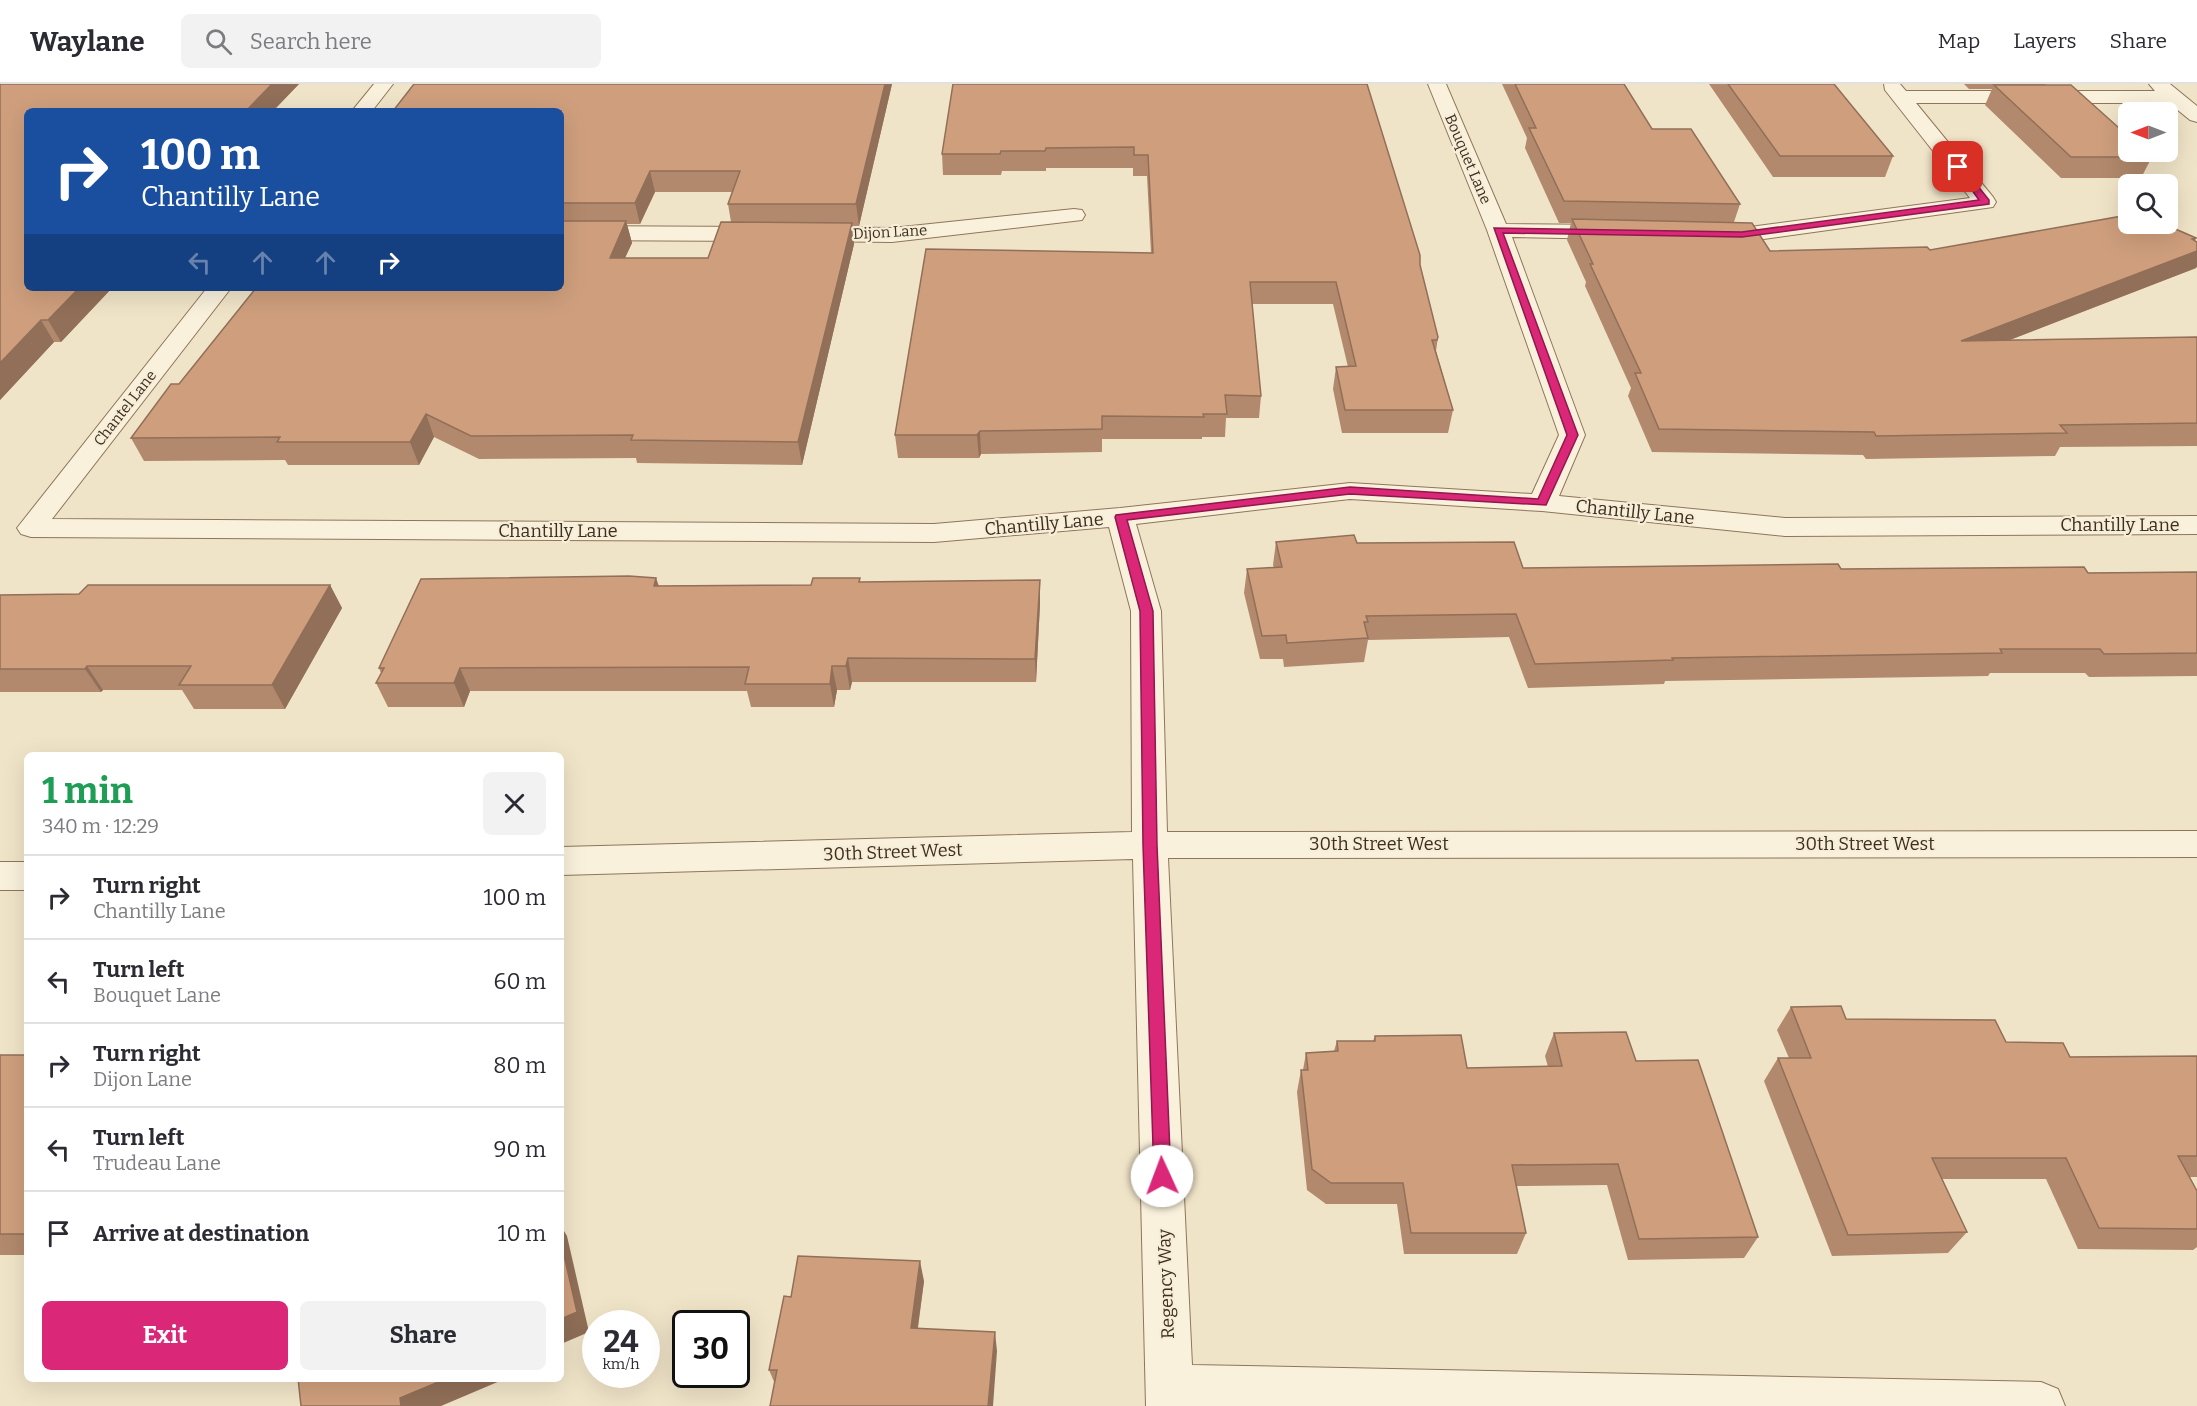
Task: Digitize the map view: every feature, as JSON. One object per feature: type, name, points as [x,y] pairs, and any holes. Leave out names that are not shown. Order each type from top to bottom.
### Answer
[{"type":"street","points":[[364,108],[384,84]]},
{"type":"street","name":"Bouquet Lane","points":[[1437,84],[1497,230],[1572,435],[1542,503]]},
{"type":"street","points":[[2158,84],[2197,116]]},
{"type":"street","points":[[1896,90],[2174,98]]},
{"type":"street","points":[[1696,234],[1742,235],[1985,202],[1896,90]]},
{"type":"street","name":"Dijon Lane","points":[[564,233],[892,235],[1074,215]]},
{"type":"street","points":[[1497,230],[1638,233]]},
{"type":"street","name":"Chantel Lane","points":[[31,528],[217,291]]},
{"type":"street","name":"Chantilly Lane","points":[[31,528],[934,533],[1120,517],[1350,491],[1542,503],[1785,527],[2197,525]]},
{"type":"street","name":"Regency Way","points":[[1120,517],[1146,611],[1150,845],[1170,1397]]},
{"type":"street","name":"30th Street West","points":[[564,861],[1150,845],[2197,843]]},
{"type":"street","points":[[0,876],[24,876]]},
{"type":"street","points":[[1170,1397],[2041,1406]]},
{"type":"building","points":[[0,84],[272,84],[249,108],[24,108],[24,291],[76,291],[48,320],[41,320],[0,363]]},
{"type":"building","points":[[414,84],[885,84],[856,204],[728,204],[740,171],[650,171],[635,203],[564,203],[564,108],[395,108]]},
{"type":"building","points":[[953,84],[1367,84],[1420,255],[1420,265],[1438,337],[1437,340],[1432,340],[1453,410],[1345,410],[1336,367],[1356,366],[1336,282],[1250,282],[1261,396],[1225,395],[1227,414],[1203,414],[1204,417],[1102,416],[1102,429],[980,431],[977,435],[895,435],[926,249],[1153,253],[1148,155],[1134,155],[1134,147],[1046,148],[1045,151],[1001,151],[1000,154],[942,154]]},
{"type":"building","points":[[1515,84],[1624,84],[1652,129],[1691,129],[1740,204],[1564,201],[1529,128],[1536,128]]},
{"type":"building","points":[[1728,84],[1834,84],[1893,156],[1780,156]]},
{"type":"building","points":[[1994,85],[2071,85],[2118,127],[2118,157],[2071,157]]},
{"type":"building","points":[[2118,217],[2118,234],[2178,234],[2178,230],[2196,238],[2192,239],[2197,242],[2197,251],[1961,341],[2197,337],[2197,423],[2060,425],[2067,433],[1876,436],[1874,432],[1659,429],[1635,373],[1641,373],[1590,264],[1593,264],[1572,219],[1752,223],[1770,251],[1927,247],[1930,250]]},
{"type":"building","points":[[564,221],[626,221],[610,258],[708,258],[721,222],[852,223],[798,442],[631,440],[633,435],[471,436],[426,414],[410,442],[277,442],[280,437],[131,438],[171,384],[179,384],[254,291],[564,291]]},
{"type":"building","points":[[1354,535],[1357,543],[1514,542],[1523,568],[1838,564],[1841,569],[2084,567],[2088,573],[2197,572],[2197,653],[2104,654],[2100,649],[2000,649],[2002,653],[1672,658],[1673,660],[1535,664],[1516,614],[1366,616],[1368,622],[1364,622],[1368,638],[1287,643],[1286,635],[1262,636],[1247,569],[1282,567],[1276,542]]},
{"type":"building","points":[[629,576],[656,578],[654,586],[811,585],[813,578],[860,578],[859,582],[1040,580],[1035,659],[848,658],[846,666],[832,666],[830,684],[745,684],[749,667],[460,668],[454,683],[376,683],[384,668],[379,668],[421,579]]},
{"type":"building","points":[[88,585],[330,585],[272,685],[179,685],[191,666],[0,669],[0,595],[79,594]]},
{"type":"building","points":[[1841,1006],[1846,1019],[1995,1020],[2006,1042],[2063,1043],[2070,1057],[2197,1056],[2197,1156],[2178,1156],[2197,1191],[2197,1229],[2099,1228],[2066,1158],[1932,1158],[1967,1232],[1848,1235],[1778,1058],[1811,1058],[1791,1007]]},
{"type":"building","points":[[1626,1032],[1636,1061],[1698,1060],[1758,1237],[1639,1239],[1618,1164],[1512,1165],[1526,1233],[1411,1233],[1403,1183],[1331,1183],[1312,1169],[1301,1070],[1308,1070],[1306,1053],[1338,1051],[1337,1041],[1375,1041],[1375,1036],[1461,1035],[1467,1068],[1562,1066],[1554,1033]]},
{"type":"building","points":[[0,1055],[24,1055],[24,1234],[0,1234]]},
{"type":"building","points":[[564,1255],[577,1312],[564,1318]]},
{"type":"building","points":[[798,1256],[920,1261],[911,1328],[995,1332],[988,1406],[770,1406],[777,1370],[769,1370],[784,1296],[791,1297]]},
{"type":"building","points":[[298,1382],[438,1382],[400,1398],[401,1406],[301,1406]]},
{"type":"route","points":[[1162,1176],[1150,845],[1146,611],[1120,517],[1350,491],[1542,503],[1572,435],[1497,230],[1742,235],[1985,202],[1958,167]]}]
